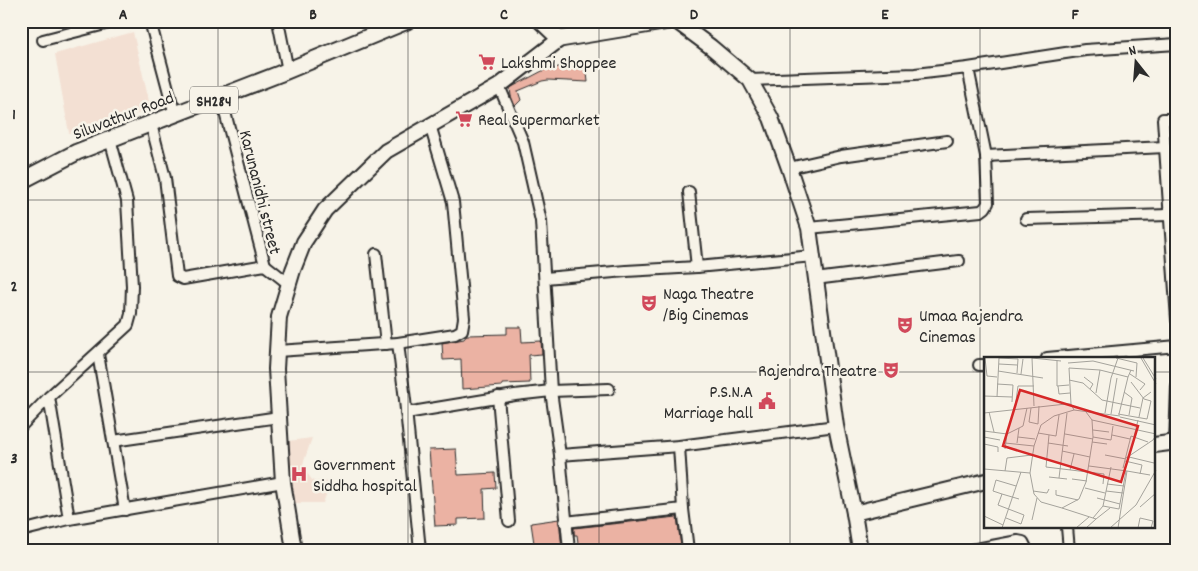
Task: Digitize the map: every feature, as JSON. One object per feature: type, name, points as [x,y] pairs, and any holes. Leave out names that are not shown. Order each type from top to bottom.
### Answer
[{"type":"main road","name":"Siluvathur Road","points":[[21,181],[78,152],[288,71],[407,21]]},
{"type":"main road","points":[[541,21],[560,39],[669,21]]},
{"type":"street","points":[[43,40],[117,21]]},
{"type":"street","points":[[150,21],[175,115]]},
{"type":"street","points":[[278,21],[288,71]]},
{"type":"street","points":[[676,21],[750,80],[771,118],[789,168],[809,228],[836,426],[860,550]]},
{"type":"street","points":[[294,550],[283,482],[276,370],[279,317],[304,242],[325,210],[386,151],[499,86],[560,39]]},
{"type":"street","points":[[750,80],[915,74],[1085,50],[1177,44]]},
{"type":"street","points":[[809,228],[981,211],[985,208],[988,203],[986,156],[968,68]]},
{"type":"street","points":[[499,86],[523,142],[541,221],[551,390],[560,455],[569,550]]},
{"type":"street","name":"Karunanidhi street","points":[[151,124],[165,178],[177,276],[183,279],[265,264],[221,97]]},
{"type":"street","points":[[1177,119],[1163,119],[1177,320]]},
{"type":"street","points":[[277,351],[398,343],[456,334],[462,330],[464,318],[453,202],[430,125]]},
{"type":"street","points":[[21,426],[128,325],[131,314],[132,286],[127,201],[110,139]]},
{"type":"street","points":[[789,168],[841,156],[947,141]]},
{"type":"street","points":[[986,156],[1165,148]]},
{"type":"street","points":[[689,192],[697,267]]},
{"type":"street","points":[[1026,220],[1170,215]]},
{"type":"street","points":[[376,254],[386,344]]},
{"type":"street","points":[[545,278],[813,256]]},
{"type":"street","points":[[815,279],[959,261]]},
{"type":"street","points":[[265,264],[289,284]]},
{"type":"street","points":[[398,343],[420,550]]},
{"type":"street","points":[[1058,357],[1177,346]]},
{"type":"street","points":[[98,354],[125,510]]},
{"type":"street","points":[[1156,446],[1176,442],[1177,386]]},
{"type":"street","points":[[406,413],[551,390],[608,389]]},
{"type":"street","points":[[498,397],[509,521]]},
{"type":"street","points":[[49,398],[70,519]]},
{"type":"street","points":[[113,441],[279,418]]},
{"type":"street","points":[[560,455],[679,446],[836,426]]},
{"type":"street","points":[[679,446],[688,550]]},
{"type":"street","points":[[854,513],[984,481]]},
{"type":"street","points":[[21,531],[70,519],[283,482]]},
{"type":"street","points":[[565,522],[683,509]]},
{"type":"street","points":[[1067,528],[1069,550]]},
{"type":"street","points":[[971,550],[1018,541],[1023,542],[1027,550]]},
{"type":"shaded area","points":[[133,32],[151,110],[69,133],[55,54]]},
{"type":"shaded area","name":"Government Siddha hospital","points":[[312,438],[302,467],[313,481],[331,482],[323,503],[292,503],[288,441]]},
{"type":"building","points":[[586,63],[588,82],[542,81],[518,91],[521,100],[515,106],[510,88],[546,69]]},
{"type":"building","points":[[507,327],[521,327],[522,342],[541,341],[542,354],[529,355],[530,383],[462,389],[461,359],[443,360],[442,343],[464,339],[467,335],[507,334]]},
{"type":"building","points":[[456,449],[458,475],[495,473],[496,488],[484,489],[485,518],[458,519],[458,525],[435,526],[429,450]]},
{"type":"building","points":[[677,517],[681,546],[655,550],[579,550],[577,535],[574,535],[574,528]]},
{"type":"building","points":[[559,519],[562,550],[535,550],[531,523]]},
{"type":"place","name":"Lakshmi Shoppee","points":[[487,62]]},
{"type":"place","name":"Real Supermarket","points":[[464,119]]},
{"type":"place","name":"Naga Theatre /Big Cinemas","points":[[649,303]]},
{"type":"place","name":"Umaa Rajendra Cinemas","points":[[905,325]]},
{"type":"place","name":"Rajendra Theatre","points":[[891,370]]},
{"type":"place","name":"P.S.N.A Marriage hall","points":[[767,401]]},
{"type":"place","name":"Government Siddha hospital","points":[[299,474]]}]
